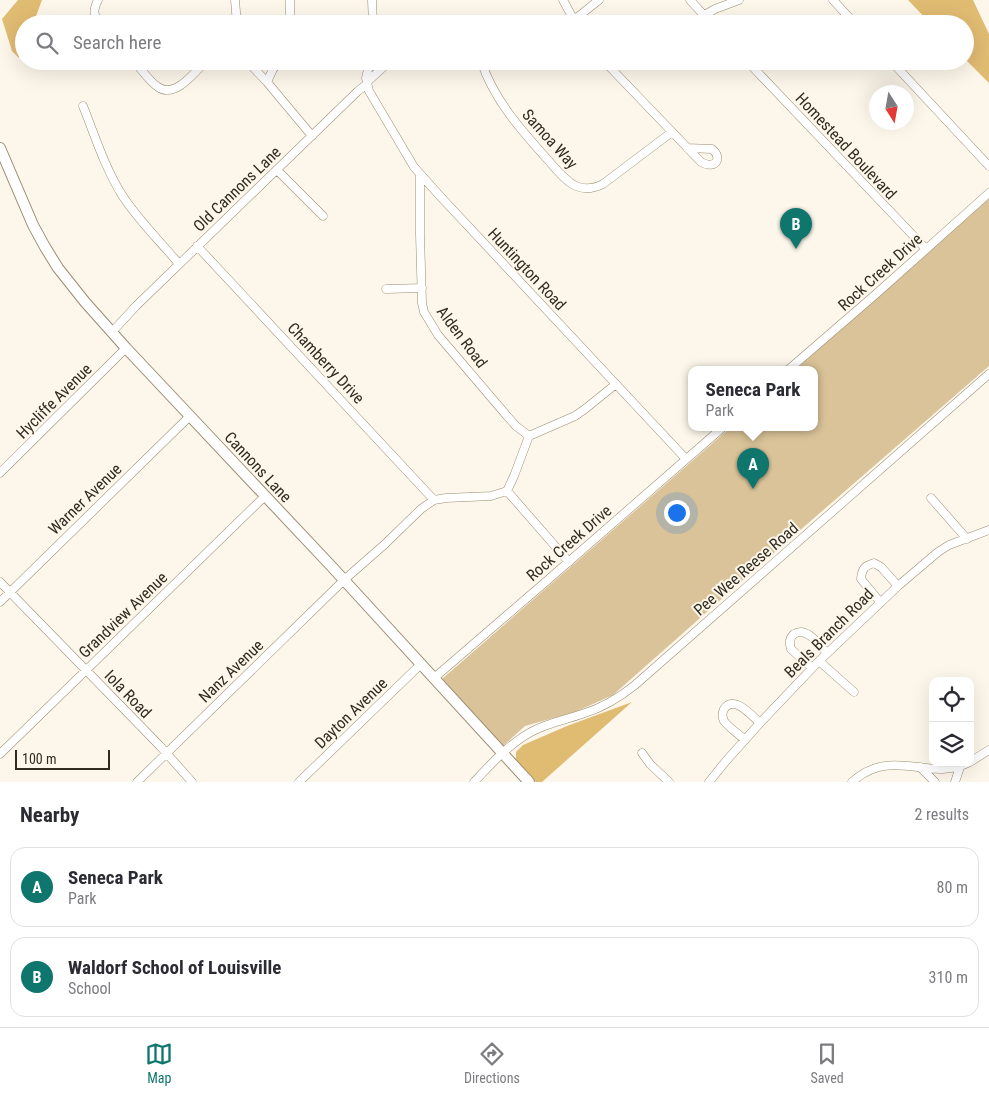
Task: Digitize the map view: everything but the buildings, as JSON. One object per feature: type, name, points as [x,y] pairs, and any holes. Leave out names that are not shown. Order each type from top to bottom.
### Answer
[{"type":"main road","name":"Cannons Lane","points":[[0,148],[45,247],[58,268],[99,319],[344,580],[529,782]]},
{"type":"street","points":[[95,15],[94,8],[98,0]]},
{"type":"street","points":[[235,0],[237,15]]},
{"type":"street","points":[[290,0],[290,15]]},
{"type":"street","points":[[372,0],[373,15]]},
{"type":"street","points":[[563,0],[570,15]]},
{"type":"street","points":[[581,15],[599,0]]},
{"type":"street","points":[[690,0],[702,15]]},
{"type":"street","points":[[705,15],[739,0]]},
{"type":"street","points":[[833,0],[847,15]]},
{"type":"street","points":[[143,70],[159,87],[168,90],[178,88],[197,70]]},
{"type":"street","points":[[256,70],[312,136]]},
{"type":"street","points":[[267,82],[273,70]]},
{"type":"street","points":[[367,83],[368,70]]},
{"type":"street","name":"Old Cannons Lane","points":[[112,332],[197,246],[381,70]]},
{"type":"street","name":"Samoa Way","points":[[484,70],[492,86],[520,129],[553,166],[578,187],[595,187],[603,184],[672,132]]},
{"type":"street","points":[[613,70],[687,148]]},
{"type":"street","name":"Homestead Boulevard","points":[[757,70],[926,249]]},
{"type":"street","points":[[899,70],[989,166]]},
{"type":"street","name":"Huntington Road","points":[[367,83],[369,91],[420,175],[686,459]]},
{"type":"street","points":[[83,106],[106,164],[121,193],[141,220],[179,264]]},
{"type":"street","points":[[277,170],[323,216]]},
{"type":"street","name":"Alden Road","points":[[420,175],[422,303],[424,312],[438,334],[507,416],[529,436]]},
{"type":"street","name":"Rock Creek Drive","points":[[793,366],[989,193]]},
{"type":"street","name":"Chamberry Drive","points":[[197,246],[434,500]]},
{"type":"street","points":[[386,289],[422,288]]},
{"type":"street","name":"Hycliffe Avenue","points":[[0,473],[126,348]]},
{"type":"street","name":"Pee Wee Reese Road","points":[[474,782],[502,753],[531,732],[598,709],[625,692],[670,655],[989,374]]},
{"type":"street","points":[[434,500],[491,496],[506,492],[529,436],[575,416],[616,384]]},
{"type":"street","name":"Warner Avenue","points":[[0,602],[190,416]]},
{"type":"street","name":"Rock Creek Drive","points":[[434,678],[719,431]]},
{"type":"street","points":[[506,492],[568,562]]},
{"type":"street","name":"Grandview Avenue","points":[[0,754],[265,496]]},
{"type":"street","points":[[931,498],[967,539]]},
{"type":"street","name":"Nanz Avenue","points":[[137,782],[344,580],[421,509],[434,500]]},
{"type":"street","name":"Beals Branch Road","points":[[708,782],[819,660],[880,602],[938,552],[950,545],[989,530]]},
{"type":"street","points":[[880,602],[861,579],[862,571],[866,565],[874,563],[881,567],[898,586]]},
{"type":"street","name":"Iola Road","points":[[0,582],[192,782]]},
{"type":"street","points":[[812,668],[791,649],[791,637],[800,632],[806,633],[827,653]]},
{"type":"street","points":[[819,660],[854,692]]},
{"type":"street","name":"Dayton Avenue","points":[[299,782],[421,664]]},
{"type":"street","points":[[745,740],[724,721],[722,714],[724,709],[732,704],[737,704],[760,724]]},
{"type":"street","points":[[974,760],[989,750]]},
{"type":"street","points":[[642,753],[650,764],[669,782]]},
{"type":"street","points":[[852,782],[865,773],[883,766],[901,764],[939,769],[960,767],[955,782]]},
{"type":"street","points":[[920,767],[935,782]]},
{"type":"shaded area","points":[[18,0],[42,0],[36,15],[15,15],[15,54],[12,51],[2,19]]},
{"type":"shaded area","points":[[908,0],[973,0],[989,34],[989,83],[974,68],[974,15],[922,15]]},
{"type":"shaded area","points":[[989,199],[989,366],[613,695],[575,712],[525,726],[503,746],[442,679],[727,431],[818,431],[818,366],[800,366]]},
{"type":"shaded area","points":[[632,702],[542,782],[536,782],[516,762],[516,752],[523,745],[567,726]]},
{"type":"place","name":"Waldorf School of Louisville","points":[[796,249]]},
{"type":"place","name":"Seneca Park","points":[[753,489]]}]
